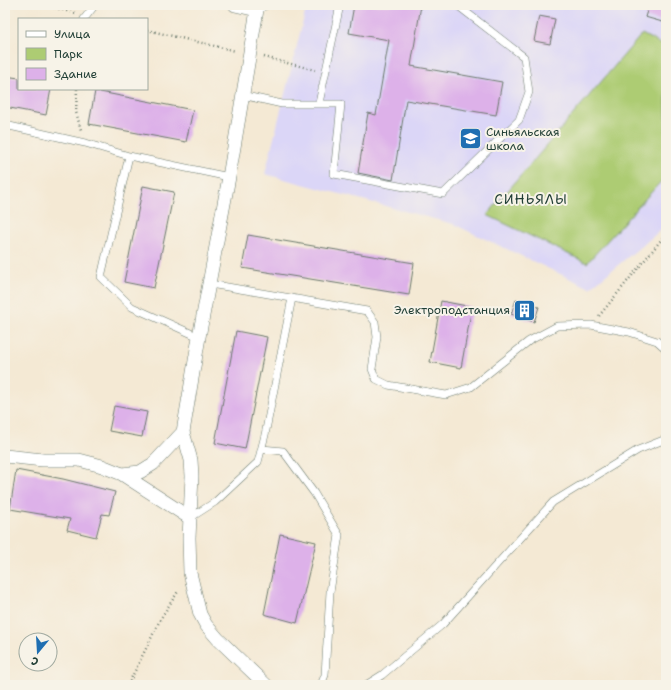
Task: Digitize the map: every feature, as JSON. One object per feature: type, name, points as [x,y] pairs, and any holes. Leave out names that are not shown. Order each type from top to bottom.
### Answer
[{"type":"street","points":[[235,5],[262,7],[242,95],[229,177],[183,432],[191,460],[192,476],[189,538],[190,574],[200,614],[206,625],[218,639],[266,685]]},
{"type":"street","points":[[122,474],[140,472],[153,464],[183,432]]},
{"type":"street","points":[[5,456],[43,460],[79,460],[102,466],[122,474],[190,518]]},
{"type":"lane","points":[[85,18],[95,5]]},
{"type":"lane","points":[[319,103],[340,5]]},
{"type":"lane","points":[[242,95],[282,104],[341,104],[334,174],[443,194],[519,120],[529,92],[524,57],[457,5]]},
{"type":"lane","points":[[5,125],[85,143],[129,156],[229,177]]},
{"type":"lane","points":[[129,156],[101,277],[132,307],[200,337]]},
{"type":"lane","points":[[210,284],[367,311],[375,322],[376,329],[377,337],[372,370],[376,378],[388,385],[446,394],[471,387],[529,341],[557,326],[591,325],[629,332],[656,341],[666,349]]},
{"type":"lane","points":[[190,518],[215,502],[258,462],[262,449],[292,298]]},
{"type":"lane","points":[[366,685],[382,675],[443,624],[553,502],[638,450],[666,439]]},
{"type":"lane","points":[[262,449],[283,451],[314,493],[339,535],[330,592],[325,675],[321,685]]},
{"type":"path","points":[[43,5],[85,18]]},
{"type":"path","points":[[77,90],[76,112],[85,143]]},
{"type":"path","points":[[591,325],[666,234]]},
{"type":"path","points":[[128,685],[161,618],[190,574]]},
{"type":"shaded area","name":"Синьяльская школа","points":[[307,5],[666,5],[666,226],[590,288],[453,224],[265,174]]},
{"type":"green space","points":[[642,34],[666,47],[666,176],[587,263],[487,215]]},
{"type":"building","points":[[354,5],[421,5],[411,66],[502,82],[496,115],[406,100],[393,180],[358,173],[368,113],[376,115],[389,40],[349,33]]},
{"type":"building","points":[[649,5],[666,10],[666,23],[645,17]]},
{"type":"building","points":[[539,16],[555,19],[550,44],[534,41]]},
{"type":"building","points":[[5,76],[18,78],[18,90],[51,90],[46,115],[5,107]]},
{"type":"building","points":[[95,91],[193,110],[186,142],[89,124]]},
{"type":"building","points":[[143,186],[174,192],[154,288],[124,282]]},
{"type":"building","points":[[248,235],[414,263],[409,295],[242,268]]},
{"type":"building","name":"Электроподстанция","points":[[516,300],[539,307],[534,322],[511,314]]},
{"type":"building","points":[[441,301],[472,307],[461,368],[430,362]]},
{"type":"building","points":[[236,331],[267,337],[245,449],[215,443]]},
{"type":"building","points":[[114,406],[147,412],[142,437],[109,431]]},
{"type":"building","points":[[16,470],[63,479],[115,492],[109,515],[102,514],[96,537],[67,530],[70,519],[10,509]]},
{"type":"building","points":[[280,534],[316,542],[297,623],[264,614]]},
{"type":"place","name":"Синьяльская школа","points":[[470,139]]},
{"type":"place","name":"Электроподстанция","points":[[525,310]]},
{"type":"district","name":"СИНЬЯЛЫ","points":[[531,199]]}]
